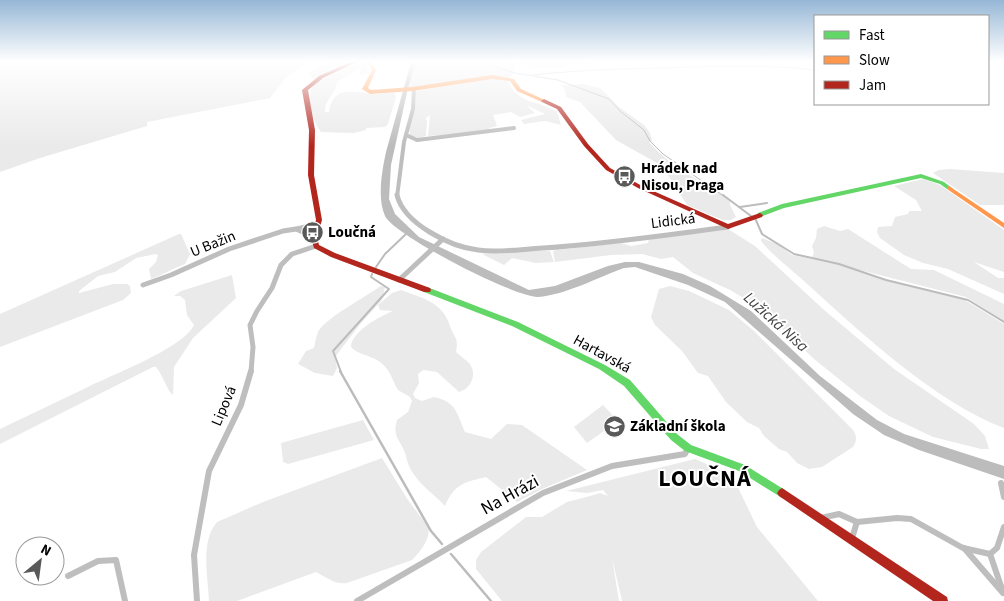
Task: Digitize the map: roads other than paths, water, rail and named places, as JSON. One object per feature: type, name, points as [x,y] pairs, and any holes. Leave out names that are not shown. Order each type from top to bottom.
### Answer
[{"type":"street","points":[[305,90],[312,130],[311,175],[318,224],[314,237],[316,246]]},
{"type":"street","points":[[365,90],[399,90]]},
{"type":"street","name":"Lidická","points":[[413,90],[414,109],[406,135],[400,183],[397,192],[400,206],[422,226],[443,239],[474,251],[600,244],[728,227],[782,206],[804,200],[922,176],[942,183],[1004,226]]},
{"type":"street","points":[[520,90],[559,108],[586,145],[608,169],[640,187],[728,227]]},
{"type":"street","points":[[404,146],[417,140],[514,128]]},
{"type":"street","points":[[406,135],[417,140]]},
{"type":"street","name":"U Bažin","points":[[143,285],[171,275],[229,249],[294,229],[318,224]]},
{"type":"street","points":[[294,229],[314,237]]},
{"type":"street","points":[[399,280],[443,239]]},
{"type":"street","name":"Hartavská","points":[[316,246],[332,255],[515,324],[602,367],[627,383],[674,437],[688,448],[742,468],[821,518],[943,601]]},
{"type":"street","name":"Lipová","points":[[198,601],[194,555],[209,471],[241,405],[251,371],[253,347],[250,325],[272,288],[281,265],[292,254],[316,246]]},
{"type":"street","name":"Na Hrázi","points":[[357,601],[543,493],[597,470],[685,454],[688,448]]},
{"type":"street","points":[[1001,483],[1004,497]]},
{"type":"street","points":[[821,518],[839,514],[857,522],[897,518],[911,520],[963,548],[990,554],[1001,548],[1004,527]]},
{"type":"street","points":[[851,540],[857,522]]},
{"type":"street","points":[[963,548],[1004,595]]},
{"type":"street","points":[[990,554],[1004,595]]},
{"type":"street","points":[[68,576],[100,560],[112,558],[116,560],[125,601]]},
{"type":"waterway","points":[[585,90],[609,99],[620,111],[644,130],[650,141],[663,154],[725,197]]},
{"type":"waterway","points":[[723,195],[751,216]]},
{"type":"waterway","points":[[740,207],[767,203]]},
{"type":"waterway","points":[[755,218],[762,234],[794,254],[839,264],[886,280],[968,300],[1004,322]]},
{"type":"waterway","points":[[376,267],[385,254],[406,234]]},
{"type":"waterway","points":[[341,372],[333,351],[389,289],[371,277],[372,274]]},
{"type":"waterway","points":[[340,371],[431,531],[442,544]]},
{"type":"waterway","points":[[451,554],[491,601]]},
{"type":"place","name":"Hrádek nad Nisou, Praga","points":[[625,177]]},
{"type":"place","name":"Loučná","points":[[312,232]]},
{"type":"place","name":"Základní škola","points":[[614,426]]},
{"type":"district","name":"LOUČNÁ","points":[[705,478]]},
{"type":"water label","name":"Lužická Nisa","points":[[776,322]]}]
